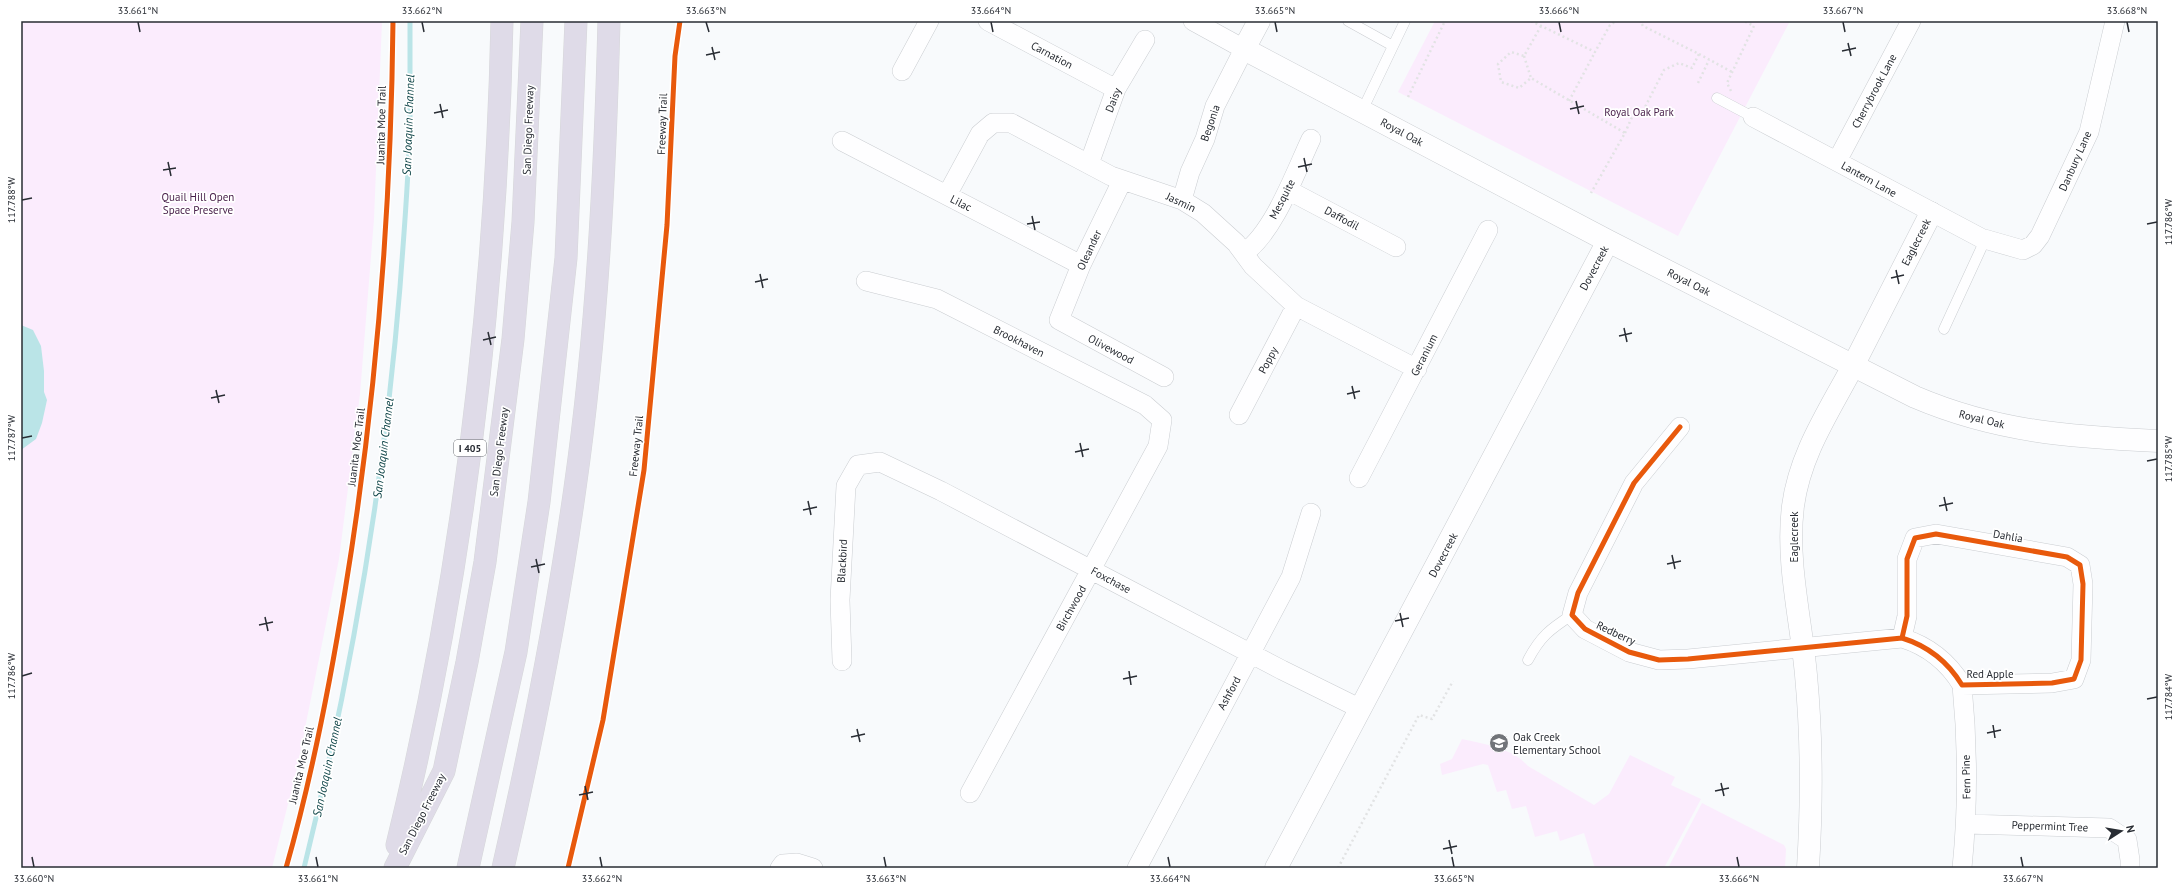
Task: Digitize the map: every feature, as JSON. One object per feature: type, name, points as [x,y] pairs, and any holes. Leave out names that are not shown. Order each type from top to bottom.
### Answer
[{"type":"highway","name":"San Diego Freeway","points":[[391,868],[431,692],[450,588],[467,473],[490,265],[500,92],[502,21]]},
{"type":"highway","name":"San Diego Freeway","points":[[395,868],[444,771],[467,662],[485,562],[514,331],[523,222],[532,21]]},
{"type":"highway","points":[[468,868],[516,652],[539,502],[566,258],[576,21]]},
{"type":"highway","points":[[503,868],[542,690],[575,487],[590,354],[600,228],[609,21]]},
{"type":"street","points":[[902,71],[929,21]]},
{"type":"street","name":"Carnation","points":[[988,21],[1116,89]]},
{"type":"street","points":[[1193,21],[1244,49],[1259,21]]},
{"type":"street","name":"Cherrybrook Lane","points":[[1837,161],[1911,21]]},
{"type":"street","name":"Danbury Lane","points":[[2007,247],[2023,250],[2033,244],[2040,236],[2088,132],[2115,21]]},
{"type":"street","name":"Daisy","points":[[1089,164],[1116,89],[1145,40]]},
{"type":"street","name":"Royal Oak","points":[[1244,49],[1608,241],[1853,365],[1942,408],[1975,418],[2046,434],[2158,441]]},
{"type":"street","name":"Begonia","points":[[1182,200],[1190,172],[1205,139],[1215,106],[1244,49]]},
{"type":"street","name":"Lantern Lane","points":[[1752,117],[1837,161],[1931,213],[1985,240],[2007,247]]},
{"type":"street","name":"Jasmin","points":[[947,195],[980,134],[993,122],[1011,123],[1122,181],[1182,200],[1214,222],[1244,253],[1253,266],[1296,306],[1417,369]]},
{"type":"street","name":"Mesquite","points":[[1244,253],[1254,246],[1266,230],[1288,190],[1311,139]]},
{"type":"street","name":"Lilac","points":[[842,141],[1081,265]]},
{"type":"street","name":"Oleander","points":[[1059,320],[1081,265],[1122,181]]},
{"type":"street","name":"Daffodil","points":[[1288,190],[1396,247]]},
{"type":"street","name":"Eaglecreek","points":[[1808,868],[1811,764],[1804,648],[1792,558],[1791,528],[1794,504],[1804,462],[1812,442],[1931,213]]},
{"type":"street","name":"Geranium","points":[[1359,478],[1488,230]]},
{"type":"street","name":"Dovecreek","points":[[1276,868],[1362,709],[1608,241]]},
{"type":"street","name":"Brookhaven","points":[[866,281],[936,299],[1145,404],[1162,420]]},
{"type":"street","name":"Poppy","points":[[1239,415],[1296,306]]},
{"type":"street","name":"Olivewood","points":[[1059,320],[1164,377]]},
{"type":"street","name":"Birchwood","points":[[970,793],[1158,446],[1162,420]]},
{"type":"street","points":[[1572,615],[1578,593],[1634,483],[1680,428]]},
{"type":"street","name":"Foxchase","points":[[858,465],[880,462],[941,491],[1250,653],[1362,709]]},
{"type":"street","name":"Blackbird","points":[[842,661],[840,600],[846,486],[858,465]]},
{"type":"street","name":"Ashford","points":[[1137,868],[1291,577],[1310,513]]},
{"type":"street","name":"Dahlia","points":[[1902,638],[1907,616],[1907,559],[1915,538],[1936,534],[2067,556],[2080,565],[2083,584],[2081,660],[2074,679]]},
{"type":"street","name":"Redberry","points":[[1572,615],[1585,629],[1629,652],[1659,660],[1804,648]]},
{"type":"street","name":"Red Apple","points":[[1804,648],[1902,638],[1924,647],[1942,660],[1954,672],[1962,686],[2052,683],[2074,679]]},
{"type":"street","name":"Fern Pine","points":[[1962,686],[1964,707],[1966,824],[1962,868]]},
{"type":"street","name":"Peppermint Tree","points":[[1966,824],[2109,828],[2126,840],[2130,868]]},
{"type":"street","points":[[780,868],[783,864],[797,863],[813,868]]},
{"type":"lane","points":[[1348,21],[1393,46]]},
{"type":"lane","points":[[1362,111],[1405,21]]},
{"type":"lane","points":[[1722,100],[1752,117]]},
{"type":"lane","points":[[1944,329],[1985,240]]},
{"type":"lane","points":[[1528,660],[1538,641],[1547,631],[1572,615]]},
{"type":"path","points":[[1408,97],[1445,21]]},
{"type":"path","points":[[1531,21],[1595,52]]},
{"type":"path","points":[[1569,101],[1610,25],[1616,21]]},
{"type":"path","points":[[1640,21],[1643,26],[1732,72]]},
{"type":"path","points":[[1722,100],[1732,92],[1727,83],[1754,26],[1744,21]]},
{"type":"path","points":[[1541,26],[1524,56],[1531,78],[1625,133]]},
{"type":"path","points":[[1524,56],[1511,52],[1498,64],[1500,82],[1519,88],[1531,78]]},
{"type":"path","points":[[1591,193],[1625,133],[1632,117],[1643,110],[1664,70],[1679,63],[1692,68],[1699,54]]},
{"type":"path","points":[[1698,83],[1709,60]]},
{"type":"path","points":[[1339,867],[1419,715],[1432,718],[1453,681]]},
{"type":"green space","name":"Quail Hill Open Space Preserve","points":[[21,21],[382,21],[374,219],[360,394],[339,559],[297,768],[272,868],[21,868]]},
{"type":"green space","name":"Royal Oak Park","points":[[1435,21],[1790,21],[1678,236],[1398,92]]},
{"type":"green space","points":[[1462,739],[1489,745],[1514,755],[1528,766],[1594,805],[1609,794],[1630,755],[1675,777],[1671,785],[1701,799],[1664,868],[1595,868],[1584,833],[1560,841],[1557,831],[1535,837],[1526,806],[1512,809],[1506,790],[1497,792],[1488,765],[1483,764],[1442,775],[1440,764],[1452,759]]},
{"type":"green space","points":[[1702,803],[1784,845],[1786,849],[1785,868],[1668,868]]},
{"type":"water","points":[[21,325],[33,330],[41,346],[44,371],[44,392],[47,400],[42,423],[36,439],[21,450]]},
{"type":"waterway","name":"San Joaquin Channel","points":[[304,868],[337,724],[351,652],[364,579],[385,434],[400,287],[407,183],[410,120],[410,21]]},
{"type":"cycle path","name":"Juanita Moe Trail","points":[[286,868],[304,799],[327,696],[356,520],[365,449],[380,307],[385,235],[392,93],[393,21]]},
{"type":"cycle path","name":"Freeway Trail","points":[[568,868],[603,720],[644,470],[667,225],[675,56],[680,21]]},
{"type":"cycle path","points":[[1680,427],[1634,483],[1578,593],[1572,615],[1585,629],[1629,652],[1659,660],[1688,659],[1902,638],[1929,650],[1944,662],[1962,685],[2052,683],[2074,679],[2081,660],[2083,584],[2080,565],[2067,557],[1936,534],[1915,538],[1907,559],[1907,616],[1902,638]]},
{"type":"place","name":"Oak Creek Elementary School","points":[[1499,743]]}]
